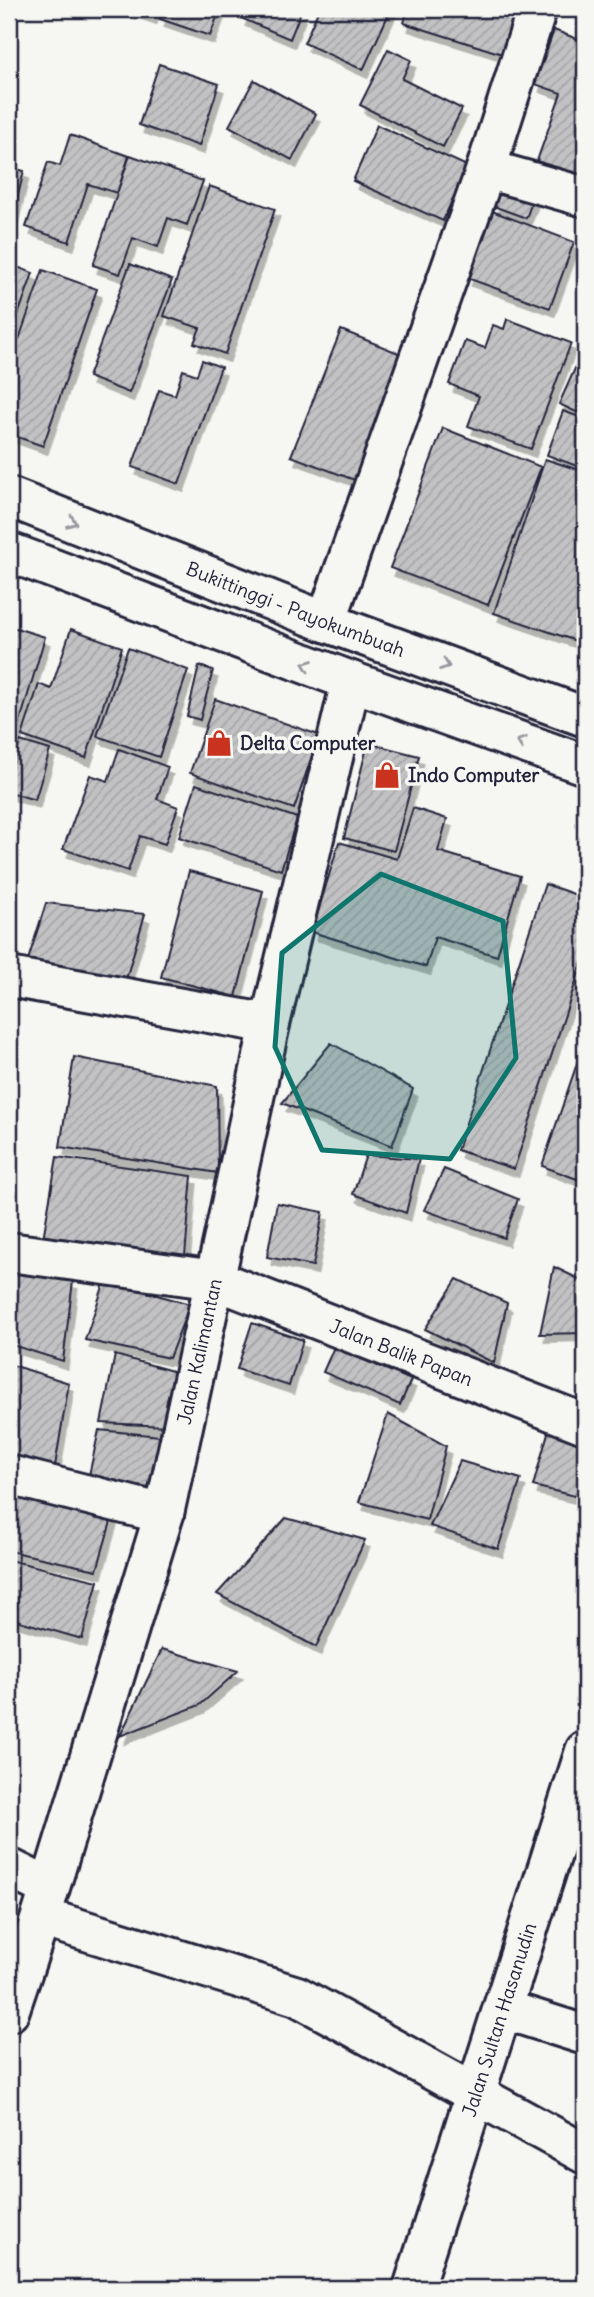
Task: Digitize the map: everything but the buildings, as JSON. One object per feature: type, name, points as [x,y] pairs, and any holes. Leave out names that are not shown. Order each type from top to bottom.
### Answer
[{"type":"main road","points":[[326,622],[486,169],[537,9]]},
{"type":"main road","points":[[486,169],[585,197]]},
{"type":"main road","name":"Bukittinggi - Payokumbuah","points":[[9,497],[326,622],[585,716]]},
{"type":"main road","points":[[9,552],[351,681],[585,765]]},
{"type":"main road","name":"Jalan Kalimantan","points":[[9,2012],[164,1514],[270,1024],[351,681]]},
{"type":"main road","points":[[9,977],[270,1024]]},
{"type":"main road","name":"Jalan Balik Papan","points":[[9,1252],[216,1280],[585,1424]]},
{"type":"main road","points":[[9,1475],[164,1514]]},
{"type":"main road","name":"Jalan Sultan Hasanudin","points":[[412,2288],[585,1751]]},
{"type":"main road","points":[[9,1868],[45,1903],[297,1996],[585,2154]]},
{"type":"main road","points":[[503,2009],[585,2035]]},
{"type":"highlighted area","points":[[381,874],[503,921],[516,1058],[450,1159],[322,1150],[275,1047],[282,953]]},
{"type":"place","name":"Delta Computer","points":[[219,743]]},
{"type":"place","name":"Indo Computer","points":[[387,775]]}]
